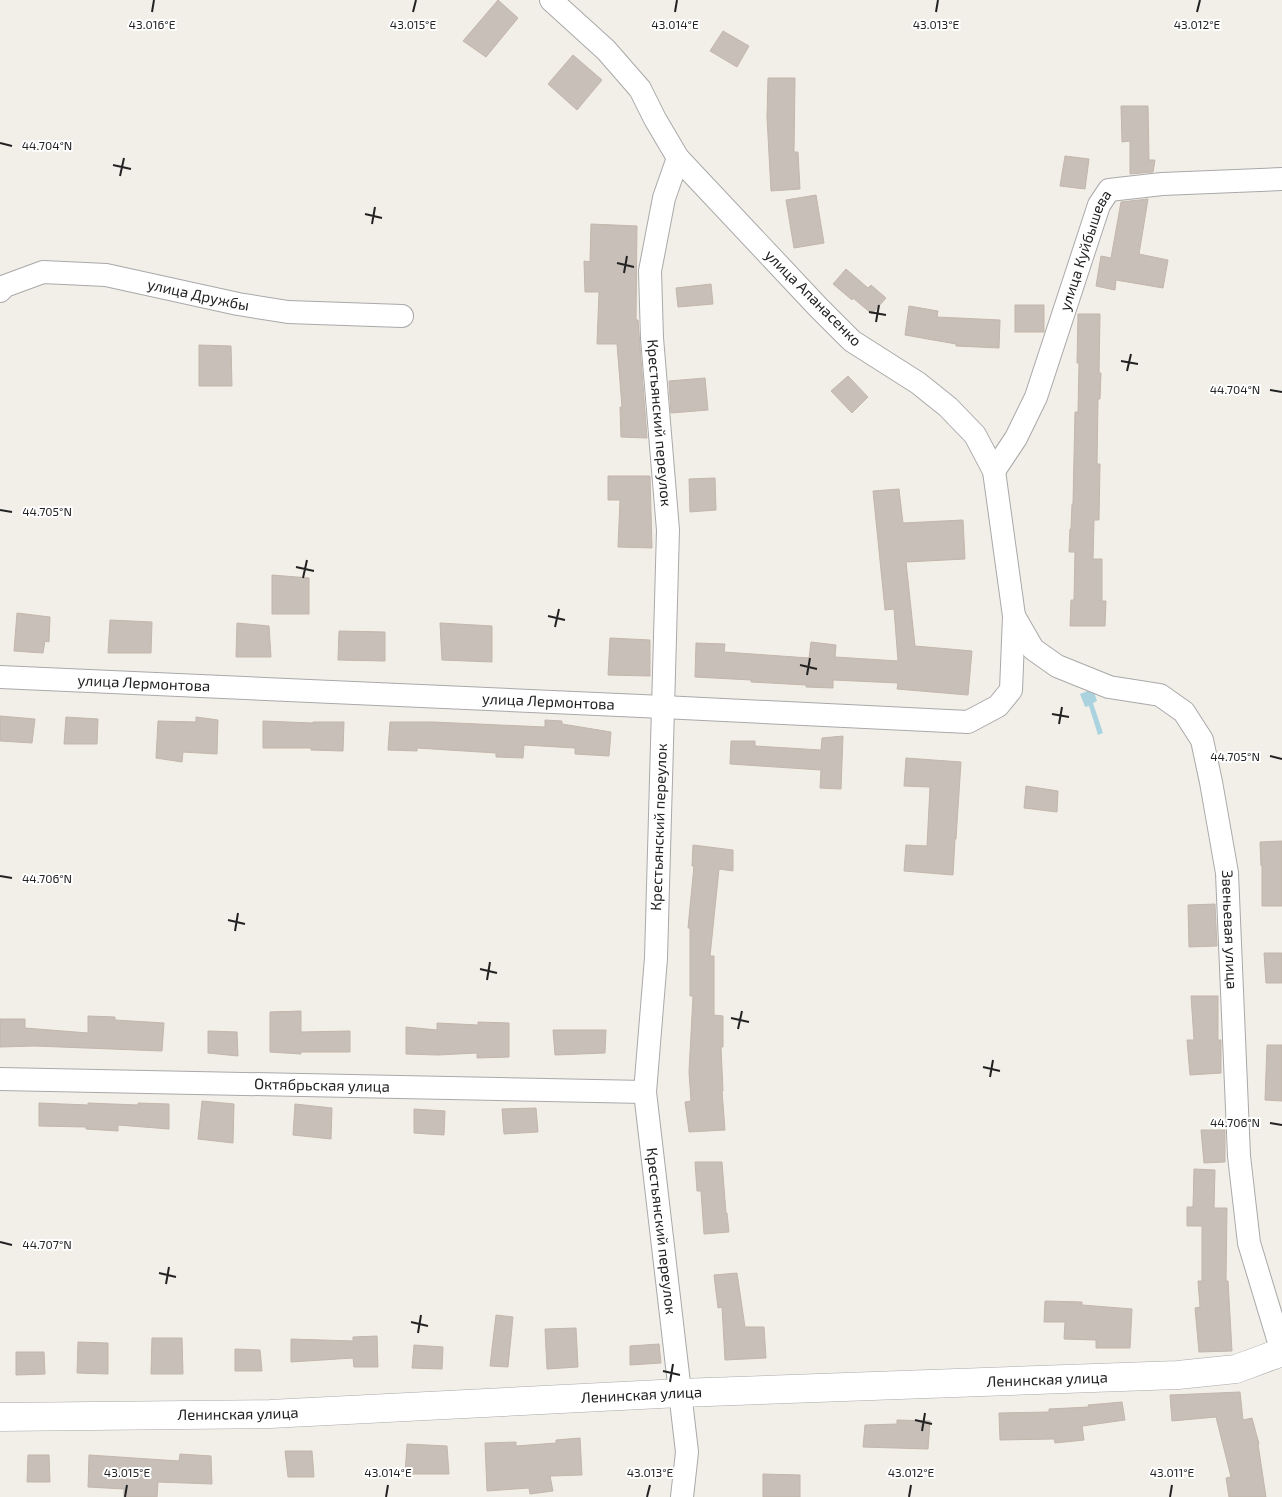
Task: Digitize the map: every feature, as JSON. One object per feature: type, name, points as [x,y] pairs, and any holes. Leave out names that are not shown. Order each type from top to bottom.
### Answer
[{"type":"street","name":"улица Апанасенко","points":[[551,0],[606,50],[640,89],[678,158],[852,341],[918,383],[948,407],[976,435],[994,470],[1014,616]]},
{"type":"street","name":"Крестьянский переулок","points":[[678,158],[664,198],[650,271],[652,338],[668,530],[656,958],[645,1092],[687,1452],[682,1497]]},
{"type":"street","name":"улица Куйбышева","points":[[994,470],[1016,438],[1036,397],[1099,204],[1109,190],[1162,184],[1282,179]]},
{"type":"street","name":"улица Дружбы","points":[[0,291],[5,286],[42,272],[106,275],[238,304],[288,312],[402,316]]},
{"type":"street","name":"улица Лермонтова","points":[[0,677],[968,722],[998,706],[1011,690],[1014,616]]},
{"type":"street","name":"Звеньевая улица","points":[[1014,616],[1033,649],[1057,666],[1109,687],[1160,695],[1184,712],[1202,740],[1227,873],[1239,1156],[1248,1243],[1282,1352]]},
{"type":"street","name":"Октябрьская улица","points":[[0,1079],[645,1092]]},
{"type":"street","name":"Ленинская улица","points":[[0,1417],[270,1414],[680,1393],[1178,1375],[1236,1369],[1282,1352]]},
{"type":"water","points":[[1093,689],[1097,701],[1093,703],[1103,733],[1098,735],[1089,706],[1085,707],[1080,694]]},
{"type":"building","points":[[498,0],[518,18],[486,57],[463,41]]},
{"type":"building","points":[[723,31],[749,46],[737,67],[710,51]]},
{"type":"building","points":[[573,55],[602,80],[577,110],[548,84]]},
{"type":"building","points":[[768,78],[795,78],[794,152],[798,152],[800,189],[771,191],[767,117]]},
{"type":"building","points":[[1121,106],[1148,106],[1149,160],[1155,160],[1153,172],[1130,174],[1130,141],[1122,142]]},
{"type":"building","points":[[1065,156],[1089,159],[1085,189],[1060,186]]},
{"type":"building","points":[[816,195],[824,243],[794,248],[786,200]]},
{"type":"building","points":[[1148,199],[1139,254],[1168,260],[1163,288],[1116,280],[1115,290],[1096,286],[1101,256],[1111,258],[1121,202]]},
{"type":"building","points":[[591,224],[637,226],[636,320],[638,320],[647,438],[621,437],[620,407],[622,407],[617,344],[597,344],[599,292],[585,292],[584,261],[590,262]]},
{"type":"building","points":[[846,269],[868,288],[871,285],[886,298],[872,314],[833,284]]},
{"type":"building","points":[[711,284],[713,304],[678,307],[676,288]]},
{"type":"building","points":[[1015,305],[1044,305],[1044,332],[1015,332]]},
{"type":"building","points":[[909,306],[938,311],[937,317],[1000,320],[999,348],[956,346],[956,344],[905,335]]},
{"type":"building","points":[[1078,314],[1100,314],[1099,373],[1101,373],[1100,399],[1098,399],[1097,464],[1100,464],[1099,520],[1094,520],[1093,559],[1102,559],[1102,601],[1106,601],[1105,626],[1070,626],[1071,600],[1074,600],[1075,552],[1069,552],[1073,504],[1075,412],[1078,412]]},
{"type":"building","points":[[199,345],[231,346],[232,386],[199,386]]},
{"type":"building","points":[[848,376],[868,397],[852,413],[831,391]]},
{"type":"building","points":[[705,378],[708,410],[671,413],[669,381]]},
{"type":"building","points":[[608,476],[650,476],[652,548],[618,547],[620,500],[608,500]]},
{"type":"building","points":[[715,478],[716,510],[690,512],[689,479]]},
{"type":"building","points":[[899,489],[903,523],[963,520],[965,559],[906,562],[915,646],[972,651],[968,695],[897,689],[898,683],[833,680],[833,688],[695,677],[696,643],[725,644],[724,652],[809,658],[811,642],[836,645],[835,657],[898,661],[894,609],[885,610],[873,491]]},
{"type":"building","points":[[272,575],[309,578],[309,614],[272,614]]},
{"type":"building","points":[[17,613],[50,617],[49,642],[45,641],[43,653],[14,651]]},
{"type":"building","points":[[110,620],[152,622],[151,653],[108,653]]},
{"type":"building","points":[[237,623],[269,626],[271,657],[236,657]]},
{"type":"building","points":[[440,623],[492,626],[492,662],[442,660]]},
{"type":"building","points":[[339,631],[385,632],[385,661],[338,660]]},
{"type":"building","points":[[610,638],[650,640],[650,676],[608,675]]},
{"type":"building","points":[[0,716],[35,719],[32,743],[0,741]]},
{"type":"building","points":[[66,717],[98,719],[97,744],[64,744]]},
{"type":"building","points":[[196,717],[218,720],[217,754],[183,752],[182,762],[156,758],[158,721],[196,722]]},
{"type":"building","points":[[545,720],[562,721],[562,724],[611,732],[609,756],[575,754],[575,748],[524,745],[523,758],[496,757],[496,753],[417,748],[417,751],[388,750],[390,722],[545,727]]},
{"type":"building","points":[[263,721],[344,722],[343,751],[311,750],[311,748],[263,748]]},
{"type":"building","points":[[843,736],[841,789],[820,788],[821,770],[730,764],[731,741],[755,741],[755,746],[821,750],[822,738]]},
{"type":"building","points":[[906,758],[961,762],[953,875],[904,871],[906,845],[927,846],[930,787],[904,786]]},
{"type":"building","points":[[1026,786],[1058,791],[1057,812],[1024,808]]},
{"type":"building","points":[[1282,841],[1282,906],[1262,906],[1260,842]]},
{"type":"building","points":[[693,845],[733,850],[733,871],[719,869],[710,956],[714,956],[714,1015],[723,1016],[723,1047],[721,1047],[725,1130],[689,1132],[685,1102],[691,1101],[689,1072],[693,996],[690,996],[690,928],[688,928],[694,866],[692,866]]},
{"type":"building","points":[[1215,904],[1217,946],[1189,947],[1188,905]]},
{"type":"building","points":[[1264,953],[1282,953],[1282,983],[1266,983]]},
{"type":"building","points":[[1191,996],[1218,996],[1218,1040],[1221,1040],[1221,1073],[1190,1075],[1187,1040],[1194,1040]]},
{"type":"building","points":[[301,1011],[301,1032],[350,1031],[350,1052],[301,1052],[301,1054],[270,1052],[270,1012]]},
{"type":"building","points":[[88,1016],[115,1017],[115,1020],[164,1023],[162,1051],[35,1046],[0,1047],[0,1019],[25,1019],[25,1028],[88,1033]]},
{"type":"building","points":[[478,1022],[509,1023],[509,1057],[477,1058],[477,1053],[406,1054],[406,1027],[437,1030],[437,1023],[478,1025]]},
{"type":"building","points":[[553,1030],[606,1030],[605,1053],[555,1055]]},
{"type":"building","points":[[208,1031],[237,1032],[238,1056],[208,1053]]},
{"type":"building","points":[[1267,1045],[1282,1045],[1282,1101],[1265,1100]]},
{"type":"building","points":[[202,1101],[234,1104],[233,1143],[198,1139]]},
{"type":"building","points":[[39,1103],[88,1105],[88,1103],[169,1104],[169,1129],[118,1125],[118,1131],[86,1129],[86,1127],[39,1126]]},
{"type":"building","points":[[295,1104],[332,1108],[331,1139],[293,1135]]},
{"type":"building","points":[[536,1108],[538,1132],[504,1134],[502,1109]]},
{"type":"building","points":[[414,1109],[445,1111],[444,1135],[414,1133]]},
{"type":"building","points":[[1201,1130],[1225,1130],[1225,1162],[1204,1163]]},
{"type":"building","points":[[695,1162],[722,1162],[729,1232],[704,1234],[701,1191],[697,1191]]},
{"type":"building","points":[[1194,1169],[1215,1170],[1214,1208],[1227,1208],[1226,1281],[1228,1281],[1232,1351],[1199,1352],[1195,1308],[1200,1307],[1198,1281],[1202,1281],[1202,1226],[1187,1226],[1187,1207],[1193,1207]]},
{"type":"building","points":[[737,1273],[745,1327],[764,1327],[766,1358],[725,1360],[722,1307],[718,1308],[714,1275]]},
{"type":"building","points":[[1045,1301],[1082,1302],[1082,1305],[1132,1309],[1130,1348],[1096,1348],[1096,1340],[1064,1339],[1065,1322],[1044,1322]]},
{"type":"building","points":[[496,1315],[513,1317],[508,1367],[490,1366]]},
{"type":"building","points":[[576,1328],[578,1367],[547,1369],[545,1329]]},
{"type":"building","points":[[377,1336],[378,1367],[354,1367],[353,1358],[291,1362],[291,1339],[353,1341],[353,1337]]},
{"type":"building","points":[[152,1338],[182,1338],[183,1374],[151,1374]]},
{"type":"building","points":[[78,1342],[108,1343],[108,1374],[77,1373]]},
{"type":"building","points":[[659,1344],[661,1363],[630,1365],[630,1346]]},
{"type":"building","points":[[414,1345],[443,1347],[442,1369],[412,1368]]},
{"type":"building","points":[[235,1349],[260,1350],[262,1371],[235,1371]]},
{"type":"building","points":[[16,1352],[44,1352],[45,1374],[16,1375]]},
{"type":"building","points":[[1240,1392],[1243,1420],[1252,1418],[1259,1444],[1266,1497],[1229,1497],[1226,1478],[1231,1477],[1216,1417],[1172,1421],[1170,1395]]},
{"type":"building","points":[[1122,1402],[1125,1420],[1082,1426],[1084,1440],[1055,1443],[1054,1439],[1000,1440],[999,1413],[1049,1412],[1049,1409],[1089,1407],[1088,1405]]},
{"type":"building","points":[[897,1420],[930,1421],[928,1449],[863,1447],[865,1425],[897,1424]]},
{"type":"building","points":[[580,1438],[582,1475],[550,1476],[553,1491],[530,1494],[529,1488],[487,1491],[485,1443],[516,1442],[516,1446],[556,1443],[556,1440]]},
{"type":"building","points":[[407,1444],[447,1446],[449,1474],[405,1474]]},
{"type":"building","points":[[285,1451],[312,1451],[314,1477],[288,1477]]},
{"type":"building","points":[[180,1454],[211,1456],[212,1484],[158,1482],[157,1497],[124,1497],[124,1489],[88,1487],[89,1455],[179,1461]]},
{"type":"building","points":[[28,1455],[49,1455],[50,1482],[27,1482]]},
{"type":"building","points":[[763,1474],[800,1475],[800,1497],[763,1497]]}]
